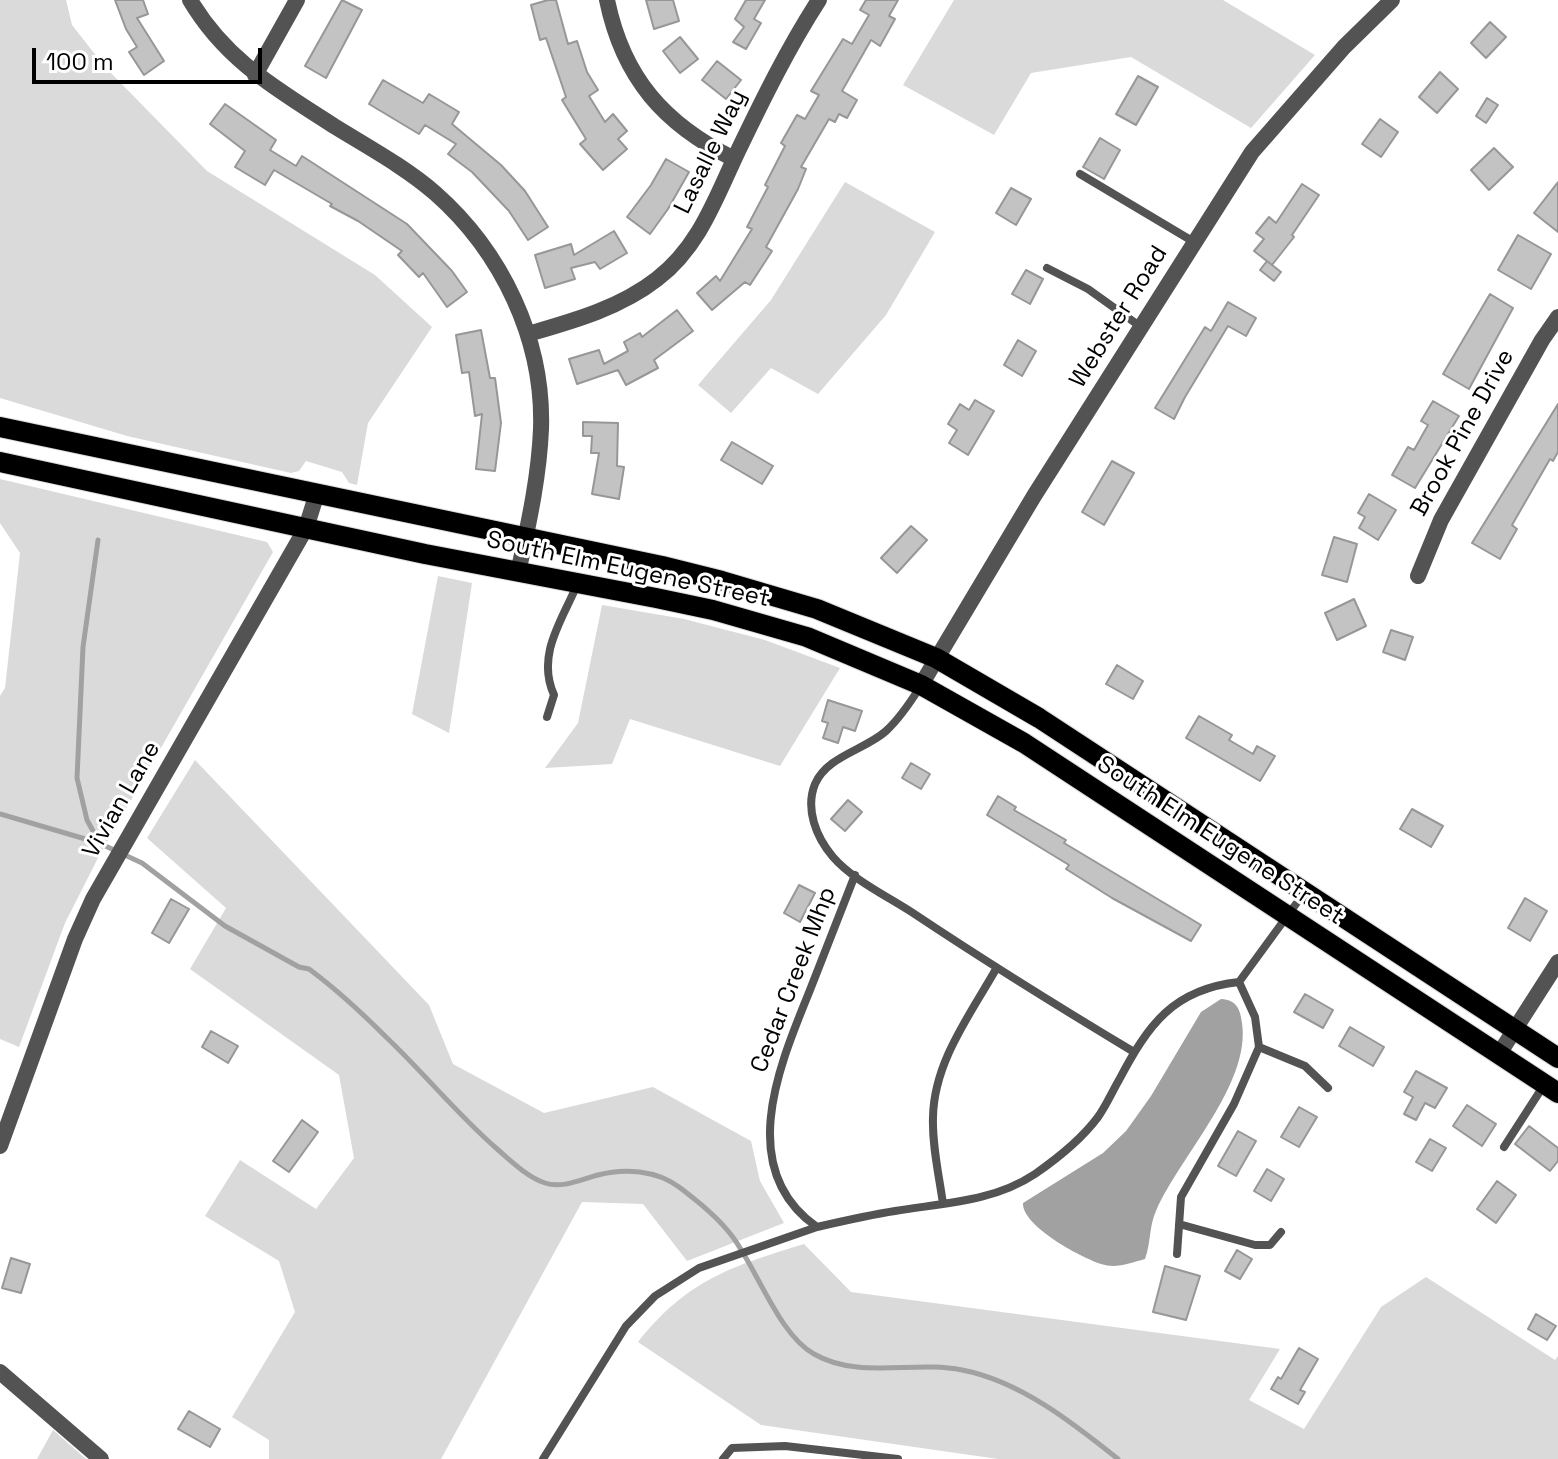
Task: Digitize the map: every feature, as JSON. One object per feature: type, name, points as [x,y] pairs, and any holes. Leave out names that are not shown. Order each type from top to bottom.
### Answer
[{"type":"main road","name":"South Elm Eugene Street","points":[[0,427],[722,581],[817,609],[936,658],[1039,718],[1558,1058]]},
{"type":"main road","name":"South Elm Eugene Street","points":[[0,462],[187,505],[713,610],[807,637],[921,685],[1024,743],[1551,1089]]},
{"type":"street","points":[[190,0],[225,49],[255,75],[408,172],[435,193],[464,222],[494,261],[528,334],[541,428],[535,488],[518,573]]},
{"type":"street","points":[[255,75],[297,0]]},
{"type":"street","points":[[607,0],[616,37],[654,101],[701,143],[734,159]]},
{"type":"street","name":"Lasalle Way","points":[[528,334],[596,312],[632,296],[659,278],[684,253],[707,221],[773,79],[819,0]]},
{"type":"street","name":"Webster Road","points":[[921,685],[1034,496],[1252,152],[1344,47],[1392,0]]},
{"type":"street","name":"Brook Pine Drive","points":[[1418,576],[1441,520],[1558,317]]},
{"type":"street","name":"Vivian Lane","points":[[0,1146],[75,939],[93,899],[306,528],[317,493]]},
{"type":"street","points":[[1499,1054],[1558,962]]},
{"type":"street","points":[[0,1372],[101,1459]]},
{"type":"lane","points":[[1080,174],[1194,242]]},
{"type":"lane","points":[[1047,268],[1088,289],[1141,327]]},
{"type":"lane","points":[[547,717],[554,695],[548,681],[547,655],[578,584]]},
{"type":"lane","name":"Cedar Creek Mhp","points":[[921,685],[909,705],[885,732],[863,748],[833,762],[816,783],[810,805],[815,826],[833,857],[855,875],[996,969],[1134,1052]]},
{"type":"lane","name":"Cedar Creek Mhp","points":[[817,1227],[794,1207],[775,1175],[771,1110],[783,1057],[855,875]]},
{"type":"lane","points":[[543,1459],[626,1326],[655,1296],[699,1268],[817,1227],[974,1200],[1004,1191],[1057,1158],[1100,1115],[1152,1024],[1177,1002],[1207,988],[1239,982],[1304,893]]},
{"type":"lane","points":[[943,1204],[933,1119],[937,1084],[946,1059],[996,969]]},
{"type":"lane","points":[[1177,1254],[1181,1197],[1234,1104],[1259,1047],[1255,1017],[1239,982]]},
{"type":"lane","points":[[1259,1047],[1305,1066],[1328,1088]]},
{"type":"lane","points":[[1504,1147],[1551,1089]]},
{"type":"lane","points":[[1179,1224],[1255,1245],[1270,1245],[1281,1232]]},
{"type":"lane","points":[[723,1459],[732,1448],[785,1446],[836,1456],[898,1459]]},
{"type":"shaded area","points":[[0,0],[66,0],[72,25],[105,67],[207,171],[375,275],[432,327],[368,423],[357,485],[349,483],[342,472],[306,461],[299,471],[291,473],[127,436],[0,398]]},
{"type":"shaded area","points":[[954,0],[1223,0],[1315,55],[1251,128],[1131,57],[1031,73],[994,135],[903,85]]},
{"type":"shaded area","points":[[845,182],[935,232],[886,315],[818,394],[771,368],[731,413],[698,385],[771,300]]},
{"type":"shaded area","points":[[0,479],[267,542],[273,552],[98,858],[65,923],[19,1047],[0,1039],[0,696],[5,688],[20,553],[0,523]]},
{"type":"shaded area","points":[[438,576],[472,583],[449,733],[412,714]]},
{"type":"shaded area","points":[[602,605],[684,619],[765,640],[840,668],[780,766],[630,719],[612,764],[545,768],[578,723]]},
{"type":"shaded area","points":[[195,760],[429,1005],[453,1064],[544,1113],[653,1087],[751,1141],[760,1181],[784,1223],[687,1261],[643,1204],[582,1202],[441,1459],[269,1459],[269,1440],[232,1417],[295,1312],[279,1261],[205,1216],[240,1160],[316,1209],[354,1158],[339,1075],[190,969],[226,908],[147,838]]},
{"type":"shaded area","points":[[1221,999],[1234,1003],[1241,1018],[1242,1046],[1236,1070],[1225,1095],[1156,1211],[1145,1259],[1123,1265],[1107,1265],[1080,1255],[1054,1240],[1032,1221],[1023,1203],[1103,1153],[1126,1131],[1151,1096],[1201,1012]]},
{"type":"shaded area","points":[[804,1244],[851,1292],[1280,1349],[1249,1400],[1304,1429],[1381,1307],[1426,1277],[1555,1360],[1558,1356],[1558,1459],[998,1459],[761,1425],[638,1342],[674,1304],[712,1278]]},
{"type":"shaded area","points":[[53,1430],[86,1459],[37,1459]]},
{"type":"building","points":[[115,0],[143,0],[148,14],[137,18],[164,61],[144,75],[129,52],[137,47]]},
{"type":"building","points":[[342,0],[362,10],[326,78],[305,66]]},
{"type":"building","points":[[556,0],[568,44],[577,41],[587,72],[598,90],[589,96],[605,122],[613,114],[627,131],[618,139],[627,149],[603,170],[580,144],[586,139],[562,100],[566,97],[546,38],[540,40],[531,5]]},
{"type":"building","points":[[646,0],[673,0],[679,21],[654,29]]},
{"type":"building","points":[[746,0],[765,0],[754,19],[761,23],[746,49],[733,42],[744,27],[735,19]]},
{"type":"building","points":[[866,0],[898,0],[889,16],[895,19],[880,46],[871,40],[842,91],[857,100],[847,118],[839,114],[835,122],[829,119],[801,167],[806,169],[798,189],[766,247],[772,251],[750,285],[745,282],[712,310],[697,293],[716,276],[720,281],[752,229],[747,227],[785,146],[781,143],[797,115],[805,119],[819,95],[811,91],[843,39],[852,44],[869,15],[860,10]]},
{"type":"building","points":[[1490,22],[1506,37],[1486,58],[1471,43]]},
{"type":"building","points":[[680,37],[698,59],[680,73],[663,51]]},
{"type":"building","points":[[717,61],[741,80],[726,99],[702,80]]},
{"type":"building","points":[[1440,72],[1458,89],[1437,113],[1419,97]]},
{"type":"building","points":[[1138,76],[1158,87],[1136,125],[1116,114]]},
{"type":"building","points":[[383,80],[423,103],[429,94],[459,112],[452,124],[501,165],[525,191],[548,227],[528,240],[509,211],[472,172],[448,154],[456,144],[425,125],[419,134],[369,104]]},
{"type":"building","points":[[1487,98],[1498,105],[1486,123],[1476,116]]},
{"type":"building","points":[[225,104],[276,140],[270,150],[296,166],[302,156],[407,224],[452,271],[467,292],[447,307],[423,273],[419,277],[398,255],[402,251],[358,221],[274,170],[265,185],[235,167],[245,151],[210,124]]},
{"type":"building","points":[[1380,119],[1398,132],[1381,157],[1362,144]]},
{"type":"building","points":[[1100,138],[1120,150],[1104,179],[1083,167]]},
{"type":"building","points":[[1494,148],[1513,167],[1489,190],[1471,170]]},
{"type":"building","points":[[666,159],[689,172],[650,234],[627,217]]},
{"type":"building","points":[[1558,182],[1558,232],[1534,213]]},
{"type":"building","points":[[1302,184],[1319,195],[1292,235],[1294,237],[1272,265],[1254,251],[1264,239],[1256,233],[1269,217],[1276,223]]},
{"type":"building","points":[[1011,188],[1031,199],[1016,225],[996,213]]},
{"type":"building","points":[[614,231],[627,253],[600,269],[595,262],[571,268],[575,279],[545,288],[535,255],[571,244],[574,255]]},
{"type":"building","points":[[1518,235],[1551,254],[1531,289],[1498,270]]},
{"type":"building","points":[[1267,261],[1281,272],[1274,281],[1260,270]]},
{"type":"building","points":[[1026,270],[1043,279],[1030,304],[1012,294]]},
{"type":"building","points":[[1490,294],[1513,308],[1469,389],[1443,374]]},
{"type":"building","points":[[1228,302],[1256,318],[1246,336],[1228,326],[1174,419],[1155,408],[1205,327],[1211,331]]},
{"type":"building","points":[[677,310],[693,331],[654,360],[658,368],[626,385],[618,370],[577,384],[569,359],[599,350],[604,364],[628,351],[624,342],[640,333],[642,337]]},
{"type":"building","points":[[481,330],[490,378],[495,378],[501,423],[495,471],[476,469],[482,414],[475,416],[469,372],[462,373],[456,335]]},
{"type":"building","points":[[1018,340],[1036,351],[1022,376],[1004,365]]},
{"type":"building","points":[[975,400],[994,411],[968,455],[949,443],[957,430],[948,424],[960,404],[969,410]]},
{"type":"building","points":[[1433,401],[1459,416],[1415,488],[1392,475],[1408,447],[1414,450],[1428,425],[1421,421]]},
{"type":"building","points":[[1558,404],[1558,452],[1553,461],[1550,459],[1512,525],[1517,529],[1500,559],[1472,543]]},
{"type":"building","points":[[583,422],[618,423],[617,466],[624,467],[619,499],[592,494],[599,453],[591,453],[592,436],[583,436]]},
{"type":"building","points":[[732,442],[773,466],[762,484],[721,460]]},
{"type":"building","points":[[1112,461],[1134,473],[1104,525],[1082,512]]},
{"type":"building","points":[[1369,494],[1396,510],[1378,540],[1359,528],[1365,517],[1358,513]]},
{"type":"building","points":[[911,526],[927,540],[897,573],[881,558]]},
{"type":"building","points":[[1334,537],[1357,544],[1347,582],[1322,575]]},
{"type":"building","points":[[1354,599],[1366,626],[1337,640],[1325,613]]},
{"type":"building","points":[[1391,630],[1413,637],[1405,660],[1383,652]]},
{"type":"building","points":[[1117,665],[1143,681],[1133,699],[1106,684]]},
{"type":"building","points":[[828,700],[862,711],[855,731],[843,727],[838,743],[823,738],[828,723],[822,721]]},
{"type":"building","points":[[1199,716],[1232,735],[1229,740],[1253,754],[1257,746],[1275,756],[1260,781],[1186,738]]},
{"type":"building","points":[[911,763],[930,774],[921,789],[902,778]]},
{"type":"building","points":[[998,796],[1016,807],[1014,810],[1066,840],[1064,843],[1201,925],[1191,941],[1112,898],[1066,869],[1069,865],[987,815]]},
{"type":"building","points":[[848,800],[862,812],[845,831],[831,819]]},
{"type":"building","points":[[1412,809],[1443,826],[1431,847],[1400,829]]},
{"type":"building","points":[[799,885],[815,893],[800,922],[784,913]]},
{"type":"building","points":[[1525,898],[1547,911],[1530,941],[1508,928]]},
{"type":"building","points":[[171,899],[189,909],[169,943],[152,933]]},
{"type":"building","points":[[1305,994],[1333,1010],[1323,1028],[1294,1012]]},
{"type":"building","points":[[1350,1027],[1384,1047],[1373,1066],[1339,1046]]},
{"type":"building","points":[[211,1031],[238,1046],[228,1063],[202,1047]]},
{"type":"building","points":[[1416,1071],[1447,1088],[1435,1108],[1425,1103],[1416,1120],[1404,1114],[1413,1097],[1404,1092]]},
{"type":"building","points":[[1467,1105],[1496,1124],[1482,1146],[1453,1126]]},
{"type":"building","points":[[1299,1107],[1317,1117],[1299,1147],[1281,1137]]},
{"type":"building","points":[[302,1120],[318,1132],[289,1172],[273,1161]]},
{"type":"building","points":[[1529,1126],[1558,1148],[1558,1161],[1550,1171],[1515,1144]]},
{"type":"building","points":[[1238,1131],[1256,1141],[1236,1176],[1218,1166]]},
{"type":"building","points":[[1430,1139],[1446,1148],[1432,1171],[1416,1162]]},
{"type":"building","points":[[1267,1169],[1284,1179],[1271,1201],[1254,1191]]},
{"type":"building","points":[[1497,1181],[1516,1195],[1496,1223],[1477,1209]]},
{"type":"building","points":[[1237,1250],[1252,1259],[1240,1279],[1225,1271]]},
{"type":"building","points":[[11,1258],[30,1264],[21,1293],[2,1288]]},
{"type":"building","points":[[1165,1266],[1200,1276],[1186,1320],[1153,1312]]},
{"type":"building","points":[[1536,1314],[1556,1326],[1547,1340],[1528,1329]]},
{"type":"building","points":[[1299,1348],[1318,1359],[1300,1390],[1305,1392],[1298,1404],[1271,1389],[1278,1377],[1281,1379]]},
{"type":"building","points":[[189,1411],[220,1429],[210,1447],[178,1429]]},
{"type":"waterway","points":[[98,540],[83,647],[77,778],[87,820],[99,842]]},
{"type":"waterway","points":[[0,814],[99,843],[142,863],[225,926],[299,967],[309,969],[368,1019],[482,1135],[532,1177],[558,1185],[629,1171],[670,1181],[726,1229],[779,1317],[801,1345],[814,1354],[849,1366],[944,1368],[1005,1383],[1045,1405],[1118,1459]]}]
